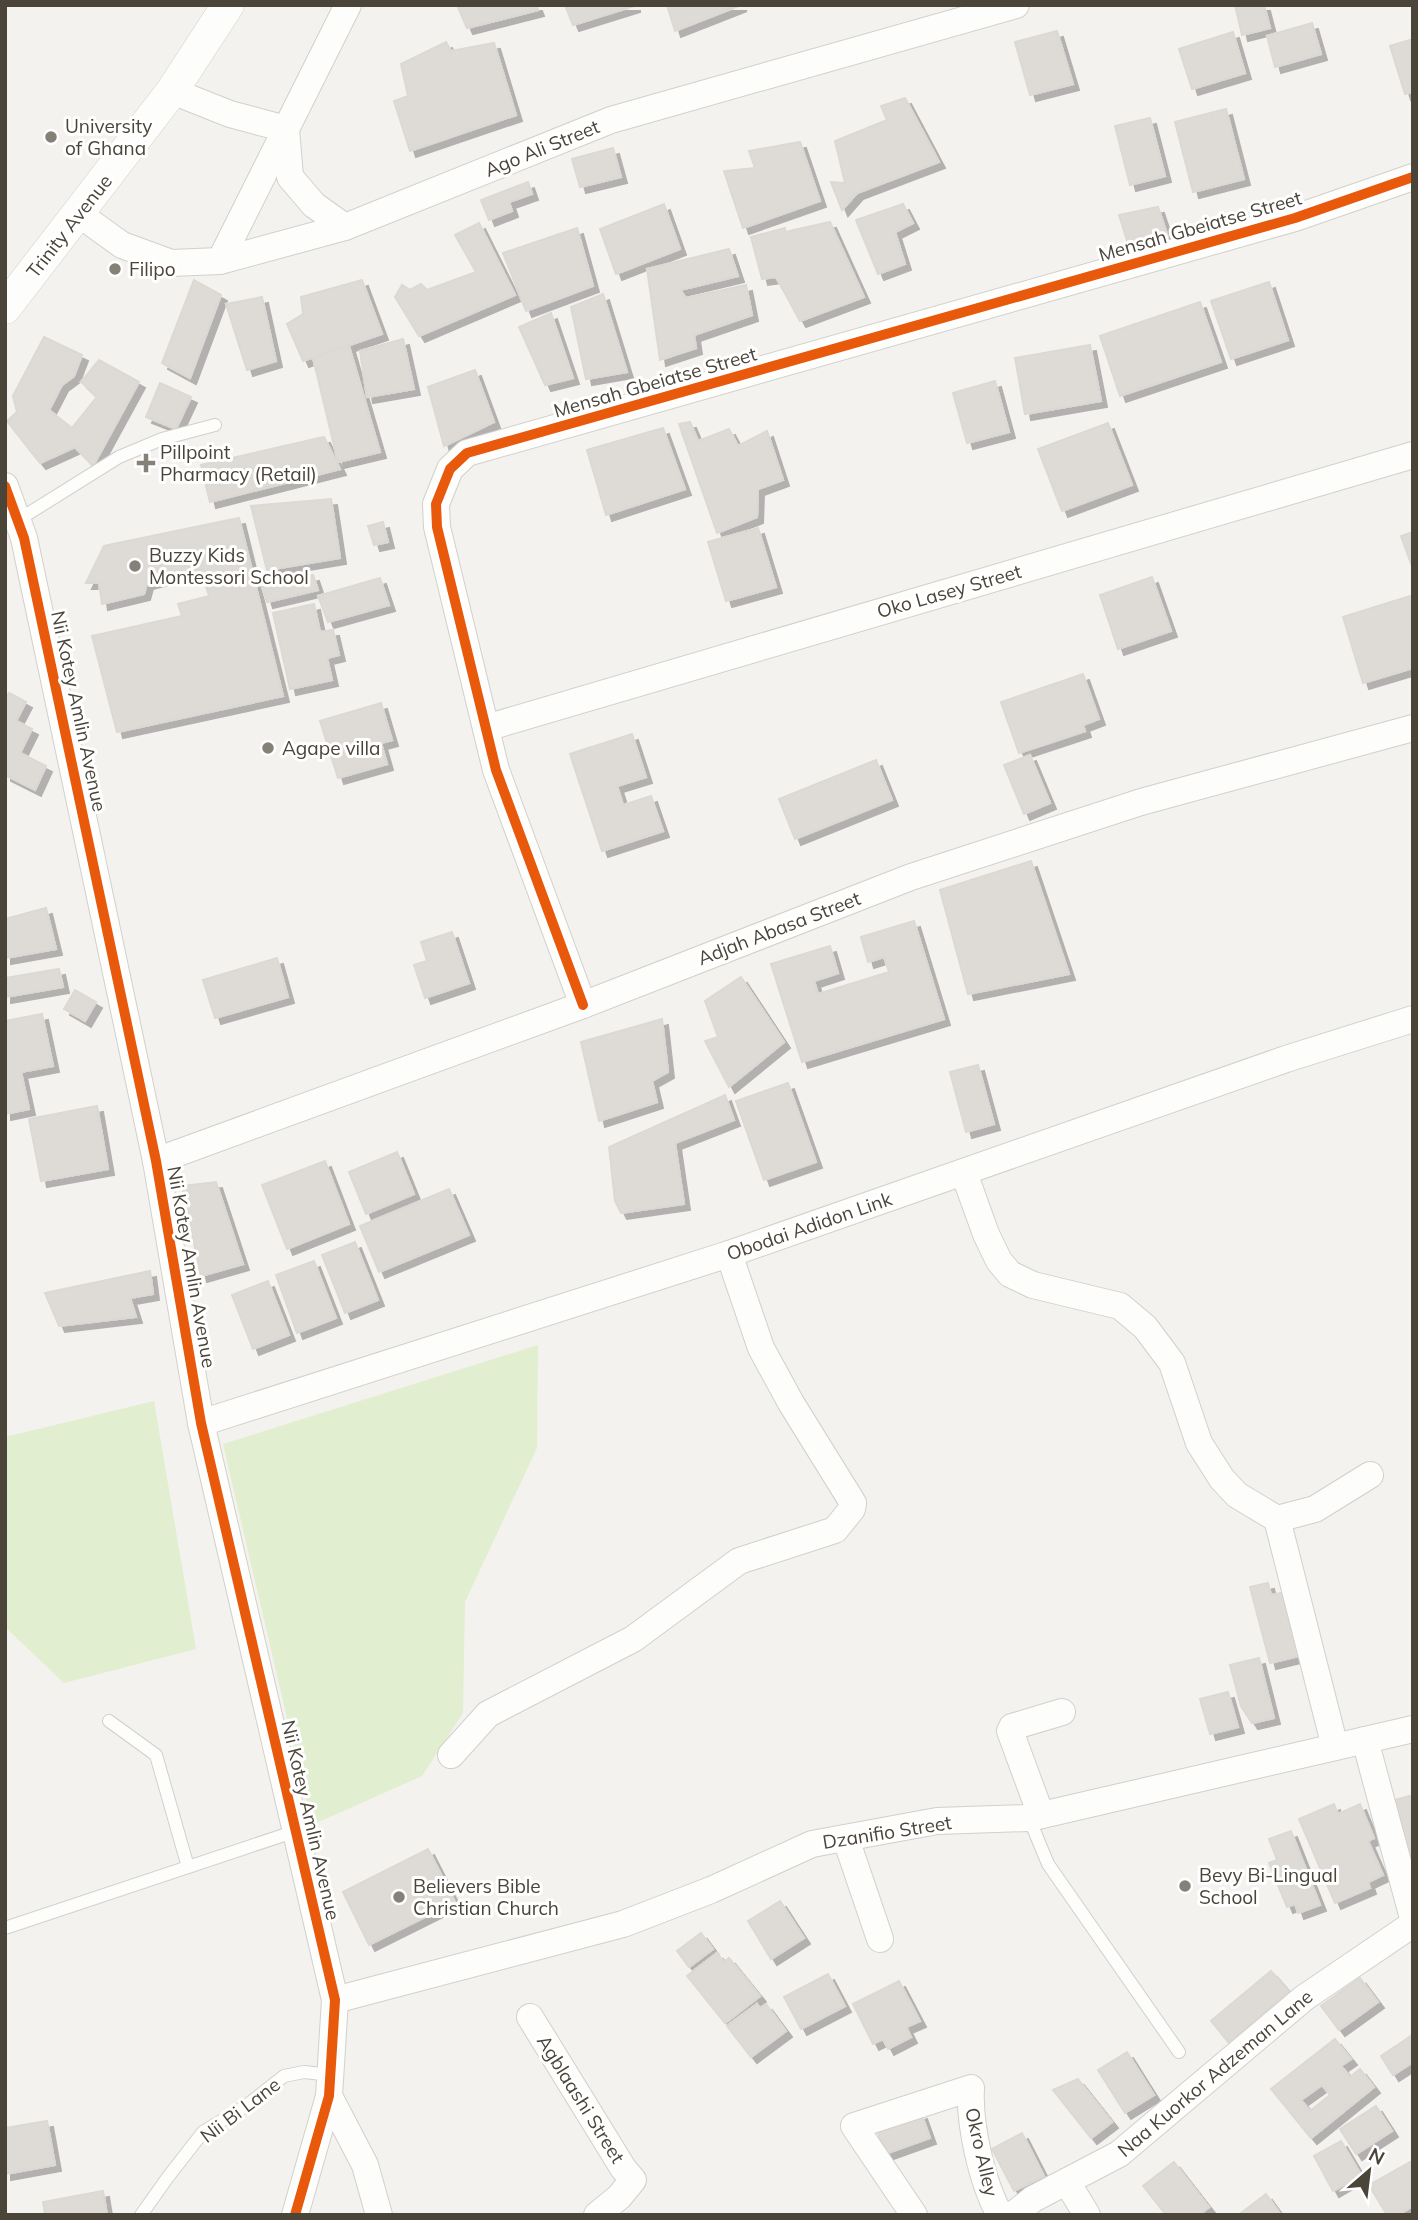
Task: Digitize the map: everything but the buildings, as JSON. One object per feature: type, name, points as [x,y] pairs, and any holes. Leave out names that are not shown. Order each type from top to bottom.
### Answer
[{"type":"street","name":"Trinity Avenue","points":[[5,308],[172,91],[228,5]]},
{"type":"street","points":[[220,261],[348,5]]},
{"type":"street","name":"Ago Ali Street","points":[[79,214],[122,245],[171,262],[220,261],[345,226],[611,120],[1016,5]]},
{"type":"street","points":[[172,91],[230,114],[286,129]]},
{"type":"street","points":[[286,129],[290,177],[314,205],[345,226]]},
{"type":"street","name":"Mensah Gbeiatse Street","points":[[583,1004],[496,770],[436,516],[436,505],[450,469],[467,453],[1295,218],[1413,177]]},
{"type":"street","name":"Oko Lasey Street","points":[[486,728],[1413,455]]},
{"type":"street","name":"Nii Kotey Amlin Avenue","points":[[5,486],[156,1161],[201,1423],[335,2000],[330,2085],[295,2215]]},
{"type":"street","name":"Adjah Abasa Street","points":[[156,1161],[583,1004],[911,877],[1141,802],[1413,728]]},
{"type":"street","name":"Obodai Adidon Link","points":[[201,1423],[729,1254],[1286,1059],[1413,1018]]},
{"type":"street","points":[[964,1173],[986,1234],[999,1261],[1010,1274],[1034,1285],[1120,1306],[1145,1327],[1171,1363],[1199,1443],[1222,1479],[1237,1495],[1277,1519],[1335,1747]]},
{"type":"street","points":[[451,1755],[488,1714],[633,1639],[739,1561],[835,1530],[852,1510],[853,1503],[791,1403],[761,1348],[729,1254]]},
{"type":"street","points":[[1277,1519],[1315,1509],[1370,1475]]},
{"type":"street","points":[[1035,1817],[1010,1731],[1012,1727],[1062,1712]]},
{"type":"street","name":"Dzanifio Street","points":[[335,2000],[623,1924],[710,1890],[812,1844],[937,1821],[1035,1817],[1413,1729]]},
{"type":"street","points":[[1364,1740],[1413,1921]]},
{"type":"street","points":[[846,1839],[880,1938]]},
{"type":"street","name":"Naa Kuorkor Adzeman Lane","points":[[1013,2215],[1033,2199],[1119,2154],[1304,1998],[1413,1921]]},
{"type":"street","name":"Agblaashi Street","points":[[530,2017],[633,2180],[619,2197],[597,2215]]},
{"type":"street","points":[[330,2085],[365,2165],[379,2215]]},
{"type":"street","name":"Okro Alley","points":[[914,2215],[853,2126],[971,2088],[970,2108],[988,2193],[1000,2215]]},
{"type":"street","points":[[1067,2182],[1087,2215]]},
{"type":"lane","points":[[16,526],[119,457],[162,439],[215,425]]},
{"type":"lane","points":[[109,1721],[156,1755],[188,1867]]},
{"type":"lane","points":[[1035,1817],[1048,1864],[1179,2052]]},
{"type":"lane","points":[[5,1928],[296,1831]]},
{"type":"lane","name":"Nii Bi Lane","points":[[141,2215],[203,2132],[246,2106],[284,2076],[304,2072],[330,2085]]},
{"type":"green space","points":[[538,1345],[537,1448],[465,1602],[463,1713],[422,1776],[312,1825],[223,1444]]},
{"type":"green space","points":[[154,1401],[196,1649],[64,1683],[5,1627],[5,1437]]},
{"type":"cycle path","points":[[583,1005],[496,770],[437,527],[436,504],[450,469],[467,453],[1295,218],[1413,177]]},
{"type":"cycle path","points":[[5,486],[24,538],[156,1161],[201,1423],[335,2000],[329,2096],[295,2215]]},
{"type":"place","name":"University of Ghana","points":[[51,137]]},
{"type":"place","name":"Filipo","points":[[115,269]]},
{"type":"place","name":"Pillpoint Pharmacy (Retail)","points":[[146,463]]},
{"type":"place","name":"Buzzy Kids Montessori School","points":[[135,566]]},
{"type":"place","name":"Agape villa","points":[[268,748]]},
{"type":"place","name":"Bevy Bi-Lingual School","points":[[1185,1886]]},
{"type":"place","name":"Believers Bible Christian Church","points":[[399,1897]]}]
